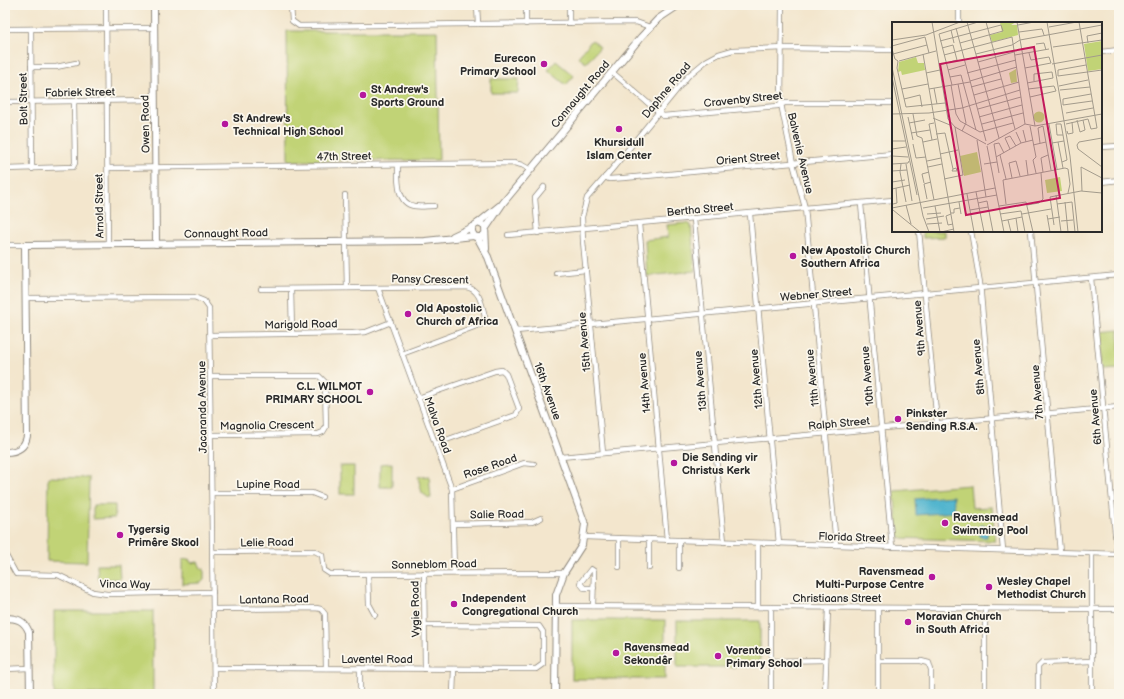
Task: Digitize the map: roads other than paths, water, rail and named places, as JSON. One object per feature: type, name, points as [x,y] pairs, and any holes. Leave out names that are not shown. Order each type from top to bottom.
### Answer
[{"type":"street","name":"Arnold Street","points":[[106,5],[108,244]]},
{"type":"street","name":"Owen Road","points":[[154,5],[156,244]]},
{"type":"street","points":[[292,5],[292,21],[299,26],[636,22],[650,27]]},
{"type":"street","points":[[477,5],[478,24]]},
{"type":"street","points":[[526,5],[526,24]]},
{"type":"street","points":[[569,5],[569,23]]},
{"type":"street","name":"Connaught Road","points":[[478,223],[503,202],[650,27],[679,5]]},
{"type":"street","name":"Balvenie Avenue","points":[[782,5],[781,104],[793,163],[805,208]]},
{"type":"street","points":[[959,5],[959,22]]},
{"type":"street","points":[[5,29],[154,28]]},
{"type":"street","name":"Bolt Street","points":[[31,29],[32,169]]},
{"type":"street","name":"Daphne Road","points":[[583,229],[583,207],[587,198],[688,76],[699,65],[712,57],[740,49],[782,48],[892,50]]},
{"type":"street","points":[[1102,52],[1119,50]]},
{"type":"street","points":[[32,67],[56,67],[76,63]]},
{"type":"street","points":[[612,72],[659,112]]},
{"type":"street","name":"Fabriek Street","points":[[5,102],[155,100]]},
{"type":"street","points":[[5,169],[69,168],[74,166],[74,101]]},
{"type":"street","name":"Cravenby Street","points":[[659,112],[663,116],[778,106],[781,104],[892,103]]},
{"type":"street","points":[[1102,147],[1119,146]]},
{"type":"street","name":"Orient Street","points":[[605,176],[609,179],[624,178],[892,154]]},
{"type":"street","name":"47th Street","points":[[155,167],[514,163],[522,164],[531,170]]},
{"type":"street","points":[[398,164],[398,188],[406,201],[416,206],[434,206]]},
{"type":"street","name":"Arnold Street","points":[[108,168],[155,167]]},
{"type":"street","points":[[1102,182],[1119,180]]},
{"type":"street","points":[[538,233],[535,198],[544,187]]},
{"type":"street","points":[[345,195],[347,288]]},
{"type":"street","name":"Bertha Street","points":[[508,235],[892,200]]},
{"type":"street","name":"Connaught Road","points":[[486,231],[503,202]]},
{"type":"street","name":"10th Avenue","points":[[861,204],[892,547]]},
{"type":"street","name":"11th Avenue","points":[[805,208],[836,545]]},
{"type":"street","name":"12th Avenue","points":[[750,214],[779,544]]},
{"type":"street","name":"13th Avenue","points":[[694,219],[724,542]]},
{"type":"street","points":[[478,223],[484,224],[486,231],[476,236],[472,232],[472,227],[478,223]]},
{"type":"street","name":"14th Avenue","points":[[639,224],[667,540]]},
{"type":"street","name":"Connaught Road","points":[[448,238],[472,227]]},
{"type":"street","name":"15th Avenue","points":[[583,229],[603,453]]},
{"type":"street","name":"16th Avenue","points":[[486,231],[487,253]]},
{"type":"street","name":"9th Avenue","points":[[919,232],[937,423]]},
{"type":"street","name":"8th Avenue","points":[[971,232],[980,288],[1003,550]]},
{"type":"street","name":"7th Avenue","points":[[1031,232],[1060,552]]},
{"type":"street","name":"Connaught Road","points":[[5,245],[425,241],[476,236]]},
{"type":"street","name":"16th Avenue","points":[[476,236],[487,253],[584,520],[584,537]]},
{"type":"street","points":[[5,452],[12,452],[21,449],[26,442],[27,436],[25,245]]},
{"type":"street","points":[[556,273],[586,270]]},
{"type":"street","name":"Webner Street","points":[[516,331],[1119,275]]},
{"type":"street","name":"6th Avenue","points":[[1091,278],[1118,554]]},
{"type":"street","name":"Pansy Crescent","points":[[261,289],[466,287],[474,289],[479,298],[485,317],[483,323],[479,326],[402,354]]},
{"type":"street","name":"Malva Road","points":[[378,288],[452,489],[454,573]]},
{"type":"street","points":[[292,289],[292,333]]},
{"type":"street","name":"Jacaranda Avenue","points":[[26,298],[197,297],[204,301],[209,308],[211,335],[214,694]]},
{"type":"street","name":"Marigold Road","points":[[211,335],[366,332],[391,322]]},
{"type":"street","points":[[418,398],[502,370],[506,374],[518,406],[519,409],[516,415],[435,444]]},
{"type":"street","name":"Magnolia Crescent","points":[[211,376],[319,376],[325,382],[326,427],[323,432],[318,434],[212,435]]},
{"type":"street","name":"Ralph Street","points":[[561,457],[1119,407]]},
{"type":"street","name":"Rose Road","points":[[452,489],[524,463],[534,464]]},
{"type":"street","name":"Lupine Road","points":[[212,493],[312,493],[322,497]]},
{"type":"street","name":"Salie Road","points":[[453,524],[532,522],[541,518]]},
{"type":"street","points":[[555,694],[556,606],[558,589],[564,573],[580,548],[584,537]]},
{"type":"street","name":"Florida Street","points":[[584,537],[1118,554]]},
{"type":"street","points":[[619,538],[619,567]]},
{"type":"street","points":[[649,539],[649,568]]},
{"type":"street","points":[[679,540],[679,568]]},
{"type":"street","points":[[758,543],[758,607]]},
{"type":"street","name":"Lelie Road","points":[[213,552],[313,550],[321,554]]},
{"type":"street","points":[[1092,553],[1092,694]]},
{"type":"street","name":"Vinca Way","points":[[5,554],[16,574],[58,575],[94,592],[107,594],[213,592]]},
{"type":"street","name":"Sonneblom Road","points":[[321,554],[324,559],[323,568],[328,574],[564,573]]},
{"type":"street","points":[[368,574],[369,604],[375,615]]},
{"type":"street","name":"Vygie Road","points":[[424,574],[425,668]]},
{"type":"street","points":[[593,606],[594,588]]},
{"type":"street","name":"Christiaans Street","points":[[556,606],[1119,609]]},
{"type":"street","name":"Lantana Road","points":[[213,609],[320,608],[325,614],[326,668]]},
{"type":"street","points":[[771,608],[771,694]]},
{"type":"street","points":[[825,694],[828,608]]},
{"type":"street","points":[[878,608],[878,694]]},
{"type":"street","points":[[985,608],[985,694]]},
{"type":"street","points":[[5,618],[18,619],[27,626],[29,637],[30,694]]},
{"type":"street","name":"Laventel Road","points":[[214,668],[536,669],[540,668],[543,662],[543,632],[541,628],[536,626],[424,625]]},
{"type":"street","points":[[771,661],[826,660]]},
{"type":"street","points":[[878,661],[921,661],[929,664],[931,670],[931,694]]},
{"type":"street","points":[[1038,694],[1038,669],[1042,663],[1092,661]]},
{"type":"street","points":[[5,668],[30,668]]},
{"type":"street","points":[[360,668],[360,694]]},
{"type":"street","points":[[453,694],[454,669]]},
{"type":"water","points":[[953,496],[955,512],[916,515],[915,499]]},
{"type":"water","points":[[980,525],[988,526],[987,537],[980,537]]},
{"type":"place","name":"Eurecon Primary School","points":[[544,64]]},
{"type":"place","name":"St Andrew's Sports Ground","points":[[363,95]]},
{"type":"place","name":"St Andrew's Technical High School","points":[[225,124]]},
{"type":"place","name":"Khursidull Islam Center","points":[[619,129]]},
{"type":"place","name":"New Apostolic Church Southern Africa","points":[[793,256]]},
{"type":"place","name":"Old Apostolic Church of Africa","points":[[408,314]]},
{"type":"place","name":"C.L. WILMOT PRIMARY SCHOOL","points":[[370,392]]},
{"type":"place","name":"Pinkster Sending R.S.A.","points":[[898,419]]},
{"type":"place","name":"Die Sending vir Christus Kerk","points":[[674,463]]},
{"type":"place","name":"Ravensmead Swimming Pool","points":[[945,523]]},
{"type":"place","name":"Tygersig Primêre Skool","points":[[120,535]]},
{"type":"place","name":"Ravensmead Multi-Purpose Centre","points":[[932,577]]},
{"type":"place","name":"Wesley Chapel Methodist Church","points":[[989,587]]},
{"type":"place","name":"Independent Congregational Church","points":[[454,604]]},
{"type":"place","name":"Moravian Church in South Africa","points":[[908,622]]},
{"type":"place","name":"Ravensmead Sekondêr","points":[[616,653]]},
{"type":"place","name":"Vorentoe Primary School","points":[[718,656]]}]
